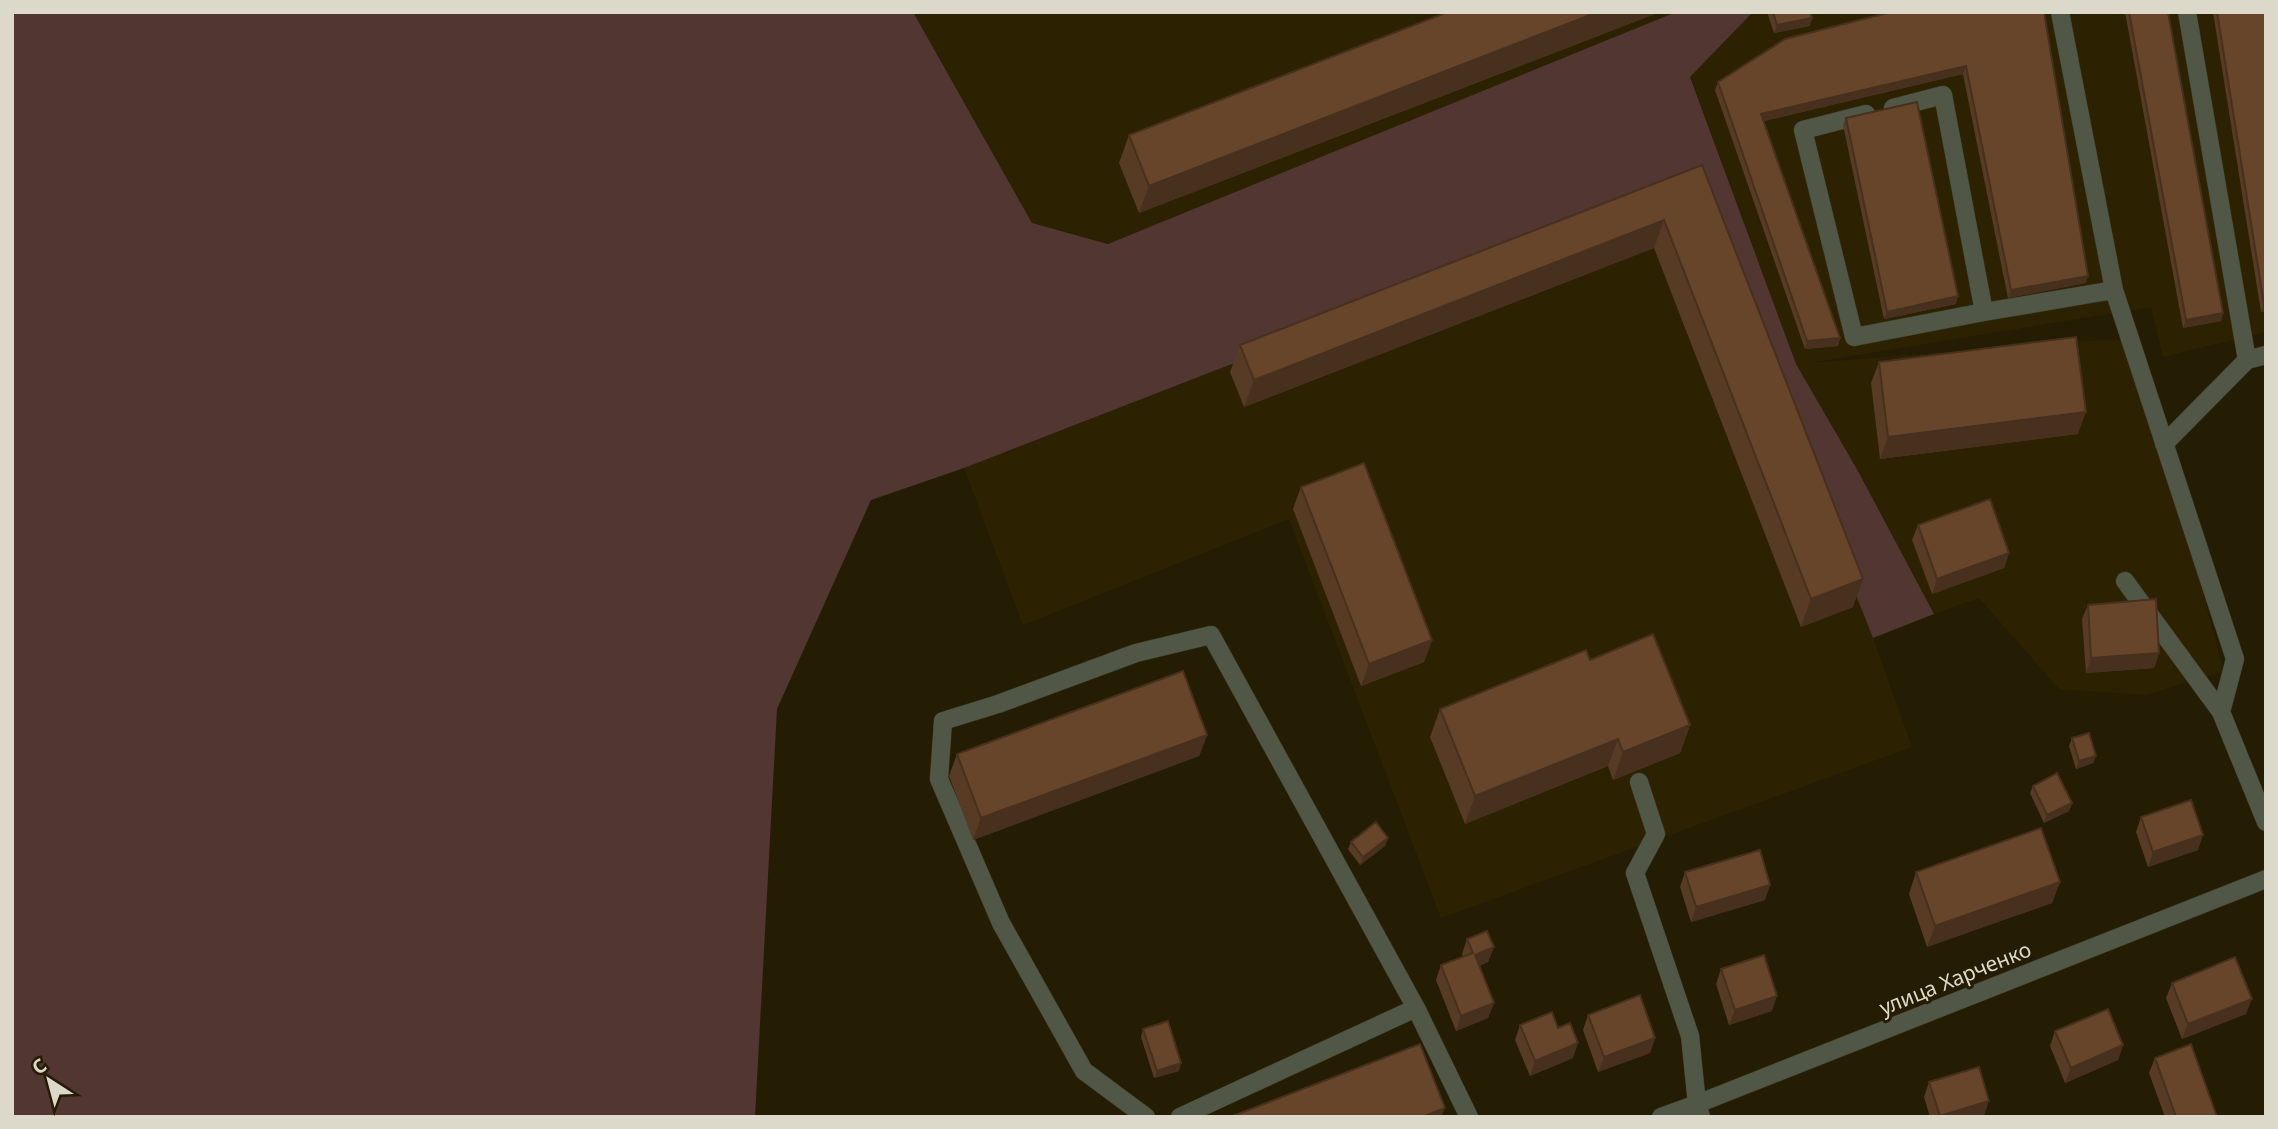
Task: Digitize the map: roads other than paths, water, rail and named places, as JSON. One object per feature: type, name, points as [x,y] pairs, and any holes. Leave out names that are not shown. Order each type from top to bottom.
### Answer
[{"type":"street","points":[[2060,12],[2114,290],[2235,659],[2221,712]]},
{"type":"street","points":[[2187,12],[2247,360]]},
{"type":"street","points":[[1984,312],[1943,95],[1803,130],[1854,337],[2114,290]]},
{"type":"street","points":[[2164,444],[2247,360],[2266,355]]},
{"type":"street","points":[[2126,581],[2221,712],[2266,822]]},
{"type":"street","points":[[1146,1117],[1084,1071],[1001,923],[939,779],[943,721],[998,704],[1136,653],[1210,635],[1416,1008],[1469,1117]]},
{"type":"street","points":[[1639,782],[1656,834],[1635,873],[1690,1036],[1699,1111]]},
{"type":"street","name":"улица Харченко","points":[[1661,1117],[1699,1111],[2266,879]]},
{"type":"street","points":[[1180,1117],[1416,1008]]}]
